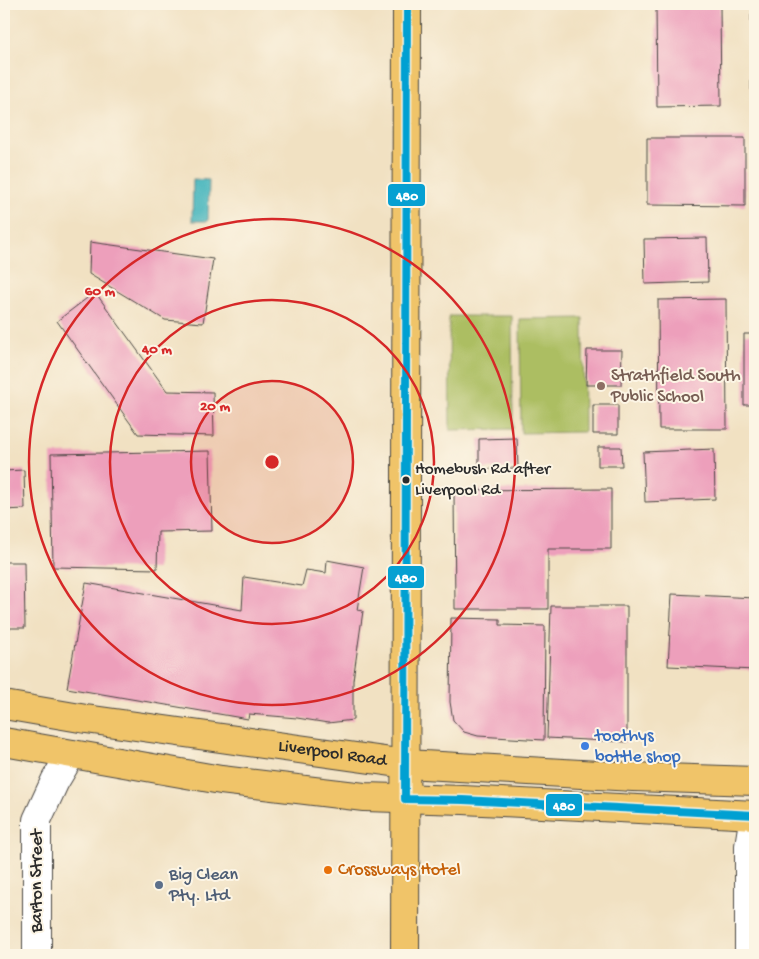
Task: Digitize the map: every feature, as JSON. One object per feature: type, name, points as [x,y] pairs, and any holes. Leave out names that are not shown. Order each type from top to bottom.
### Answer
[{"type":"main road","points":[[405,955],[407,4]]},
{"type":"main road","name":"Liverpool Road","points":[[4,705],[86,719],[406,764],[633,777],[755,781]]},
{"type":"main road","name":"Liverpool Road","points":[[4,742],[222,780],[364,796],[755,815]]},
{"type":"street","name":"Barton Street","points":[[37,955],[37,820],[55,781],[71,754]]},
{"type":"street","points":[[749,955],[749,846],[755,815]]},
{"type":"green space","points":[[449,316],[512,316],[513,429],[450,430]]},
{"type":"green space","points":[[583,318],[584,432],[521,433],[520,319]]},
{"type":"water","points":[[193,179],[209,180],[208,221],[192,221]]},
{"type":"building","points":[[656,4],[720,4],[721,106],[657,107]]},
{"type":"building","points":[[751,15],[755,15],[755,91],[751,90]]},
{"type":"building","points":[[647,138],[745,138],[745,206],[647,205]]},
{"type":"building","points":[[707,238],[708,282],[645,284],[644,239]]},
{"type":"building","points":[[90,242],[213,259],[203,323],[165,320],[89,274]]},
{"type":"building","points":[[95,292],[167,391],[213,392],[214,436],[138,434],[57,321]]},
{"type":"building","points":[[726,299],[727,429],[659,429],[658,300]]},
{"type":"building","points":[[744,334],[755,334],[755,405],[744,405]]},
{"type":"building","points":[[587,350],[622,350],[621,385],[586,385]]},
{"type":"building","points":[[593,405],[618,405],[618,434],[593,434]]},
{"type":"building","points":[[517,438],[518,468],[479,469],[479,439]]},
{"type":"building","points":[[598,447],[621,447],[622,466],[598,466]]},
{"type":"building","points":[[714,449],[715,499],[645,502],[643,452]]},
{"type":"building","points":[[210,451],[212,531],[158,532],[157,569],[53,567],[51,454]]},
{"type":"building","points":[[24,470],[25,509],[4,510],[4,471]]},
{"type":"building","points":[[611,489],[611,549],[548,549],[548,609],[455,609],[454,490]]},
{"type":"building","points":[[327,560],[364,567],[357,610],[363,611],[353,680],[353,720],[328,723],[249,714],[248,719],[67,688],[86,583],[242,610],[244,577],[302,586],[306,570],[326,573]]},
{"type":"building","points":[[4,562],[24,562],[25,628],[4,628]]},
{"type":"building","points":[[672,594],[755,598],[755,670],[668,666]]},
{"type":"building","points":[[551,606],[627,606],[627,742],[547,738]]},
{"type":"building","points":[[451,618],[500,619],[500,625],[545,626],[544,740],[478,736],[464,732],[453,720],[450,702]]},
{"type":"transit line","name":"480","points":[[407,4],[405,799],[463,800],[755,815]]},
{"type":"place","name":"Strathfield South Public School","points":[[601,386]]},
{"type":"place","name":"Homebush Rd after Liverpool Rd","points":[[406,480]]},
{"type":"place","name":"toothys bottle shop","points":[[585,746]]},
{"type":"place","name":"Crossways Hotel","points":[[328,870]]},
{"type":"place","name":"Big Clean Pty. Ltd","points":[[159,885]]}]
